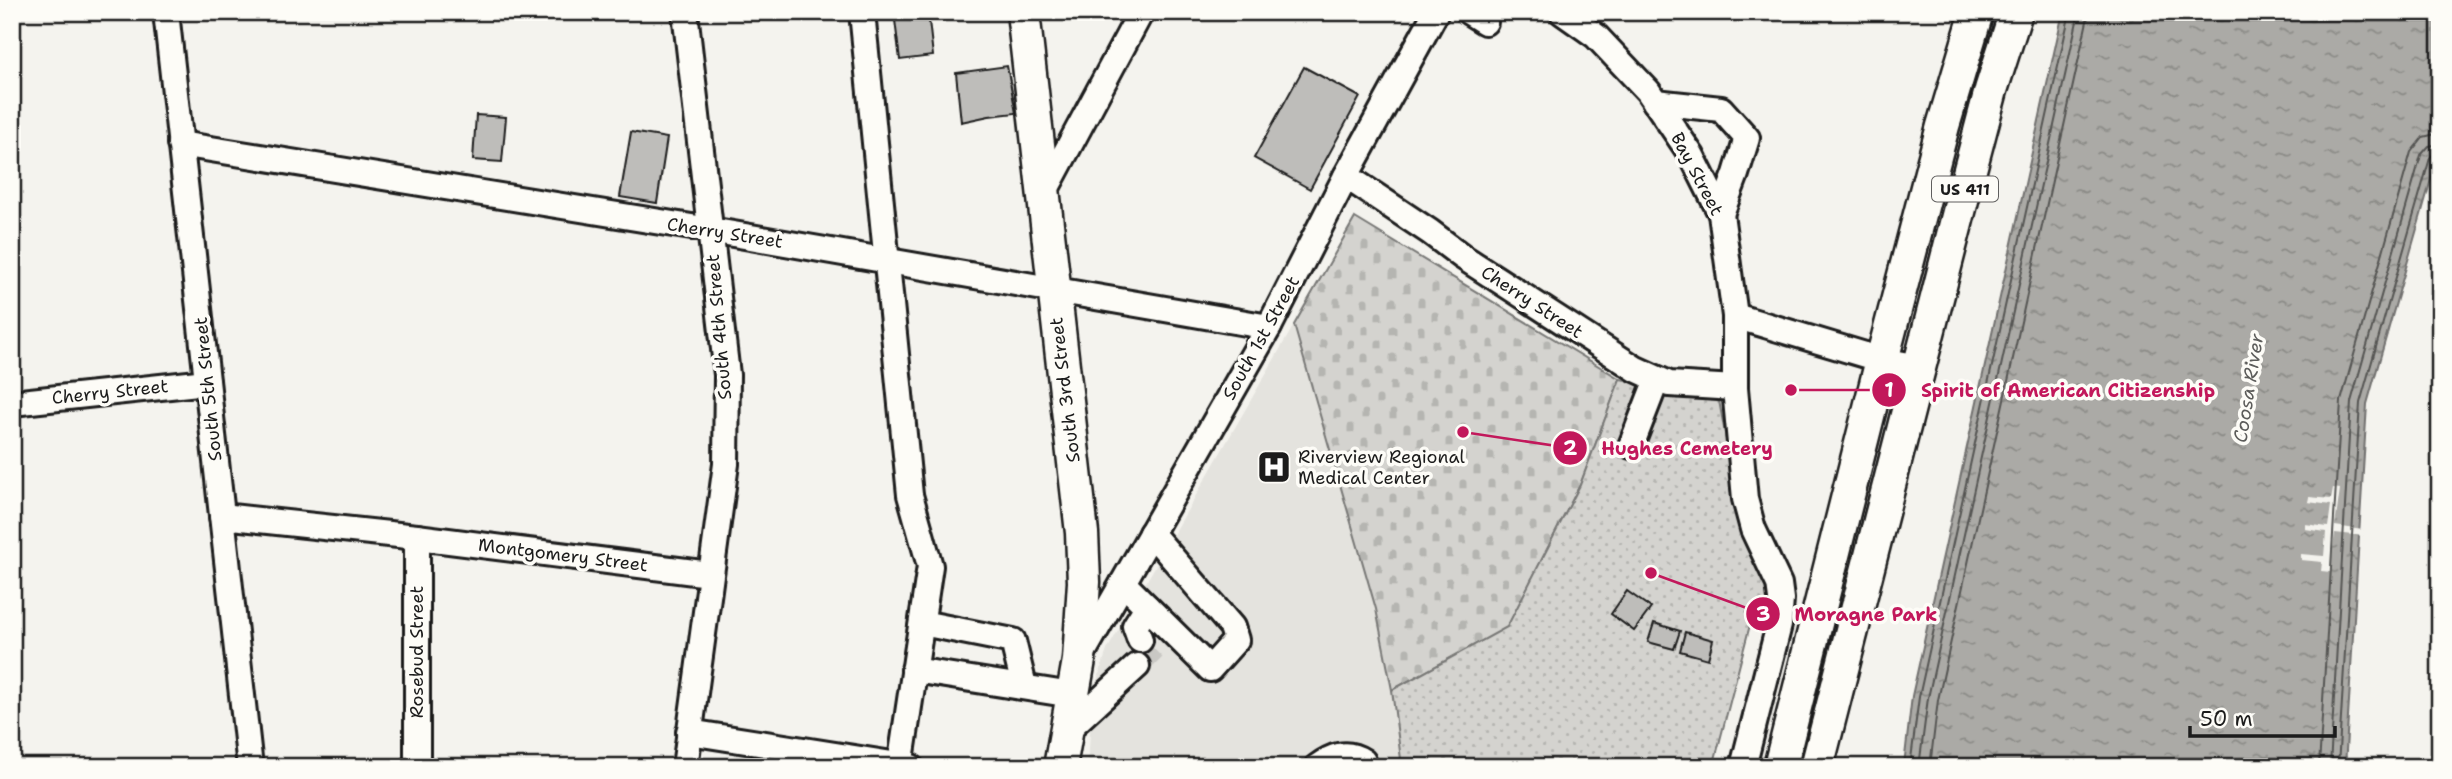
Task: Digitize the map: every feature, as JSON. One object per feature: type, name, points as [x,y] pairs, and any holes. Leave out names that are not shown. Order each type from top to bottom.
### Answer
[{"type":"main road","name":"South 3rd Street","points":[[1023,12],[1082,533],[1084,582],[1079,660],[1060,767]]},
{"type":"main road","name":"US 411","points":[[1780,767],[1943,126],[1977,12]]},
{"type":"main road","name":"US 411","points":[[1817,767],[1988,103],[2015,12]]},
{"type":"street","name":"South 5th Street","points":[[166,12],[250,767]]},
{"type":"street","name":"South 4th Street","points":[[685,12],[727,375],[726,464],[685,767]]},
{"type":"street","points":[[689,732],[904,766],[914,670],[930,566],[910,495],[862,12]]},
{"type":"street","points":[[1043,195],[1141,12]]},
{"type":"street","name":"South 1st Street","points":[[1079,660],[1269,327],[1346,176],[1436,12]]},
{"type":"street","name":"Bay Street","points":[[1562,12],[1596,36],[1648,91],[1692,156],[1721,214],[1735,316],[1735,388],[1745,499],[1753,529],[1779,584],[1781,599],[1779,625],[1743,767]]},
{"type":"street","points":[[1655,102],[1721,109],[1747,138],[1721,214]]},
{"type":"street","name":"Cherry Street","points":[[180,144],[710,230],[1269,327]]},
{"type":"street","name":"Cherry Street","points":[[1346,176],[1475,265],[1636,369],[1669,384],[1735,388]]},
{"type":"street","points":[[1735,316],[1882,360],[1920,367]]},
{"type":"street","points":[[1631,446],[1657,379]]},
{"type":"street","name":"Cherry Street","points":[[12,403],[207,382]]},
{"type":"street","name":"Montgomery Street","points":[[222,516],[417,537],[710,574]]},
{"type":"street","points":[[1123,583],[1147,607],[1168,635],[1210,669],[1236,640],[1232,627],[1151,533]]},
{"type":"street","name":"Rosebud Street","points":[[416,767],[417,537]]},
{"type":"street","points":[[1140,640],[1135,626],[1147,607]]},
{"type":"street","points":[[922,623],[1013,641],[1024,687]]},
{"type":"street","points":[[1065,732],[1137,666]]},
{"type":"street","points":[[914,670],[1072,695]]},
{"type":"street","points":[[1317,767],[1329,758],[1341,754],[1354,755],[1363,761],[1364,767]]},
{"type":"shaded area","name":"Riverview Regional Medical Center","points":[[1294,325],[1376,609],[1392,690],[1402,767],[1088,767],[1092,697],[1107,650]]},
{"type":"green space","points":[[1355,218],[1620,379],[1580,485],[1507,628],[1392,690],[1376,609],[1294,325]]},
{"type":"green space","points":[[1620,379],[1718,395],[1741,521],[1764,566],[1772,605],[1766,615],[1751,621],[1713,767],[1402,767],[1392,690],[1507,627],[1580,485]]},
{"type":"water","name":"Coosa River","points":[[2063,12],[2440,12],[2440,148],[2367,404],[2345,767],[1904,765],[1912,696]]},
{"type":"pier","points":[[2333,488],[2340,489],[2335,526],[2363,530],[2363,536],[2335,533],[2330,572],[2321,571],[2322,562],[2301,560],[2301,554],[2324,556],[2326,532],[2305,529],[2305,524],[2328,527],[2331,505],[2308,502],[2309,497],[2331,499]]},
{"type":"building","points":[[894,12],[928,12],[933,56],[900,60]]},
{"type":"building","points":[[1007,66],[1016,113],[961,122],[956,73]]},
{"type":"building","points":[[1304,67],[1360,97],[1310,189],[1254,158]]},
{"type":"building","points":[[476,115],[506,117],[502,162],[473,160]]},
{"type":"building","points":[[631,132],[667,138],[657,203],[620,197]]},
{"type":"building","points":[[1627,591],[1651,608],[1634,631],[1611,614]]},
{"type":"building","points":[[1654,623],[1680,631],[1674,649],[1648,642]]},
{"type":"building","points":[[1685,632],[1713,640],[1708,659],[1680,651]]},
{"type":"tunnel","points":[[1137,666],[1164,639]]},
{"type":"place","name":"Spirit of American Citizenship","points":[[1791,390]]},
{"type":"place","name":"Hughes Cemetery","points":[[1463,432]]},
{"type":"place","name":"Riverview Regional Medical Center","points":[[1274,467]]},
{"type":"place","name":"Moragne Park","points":[[1651,573]]}]
